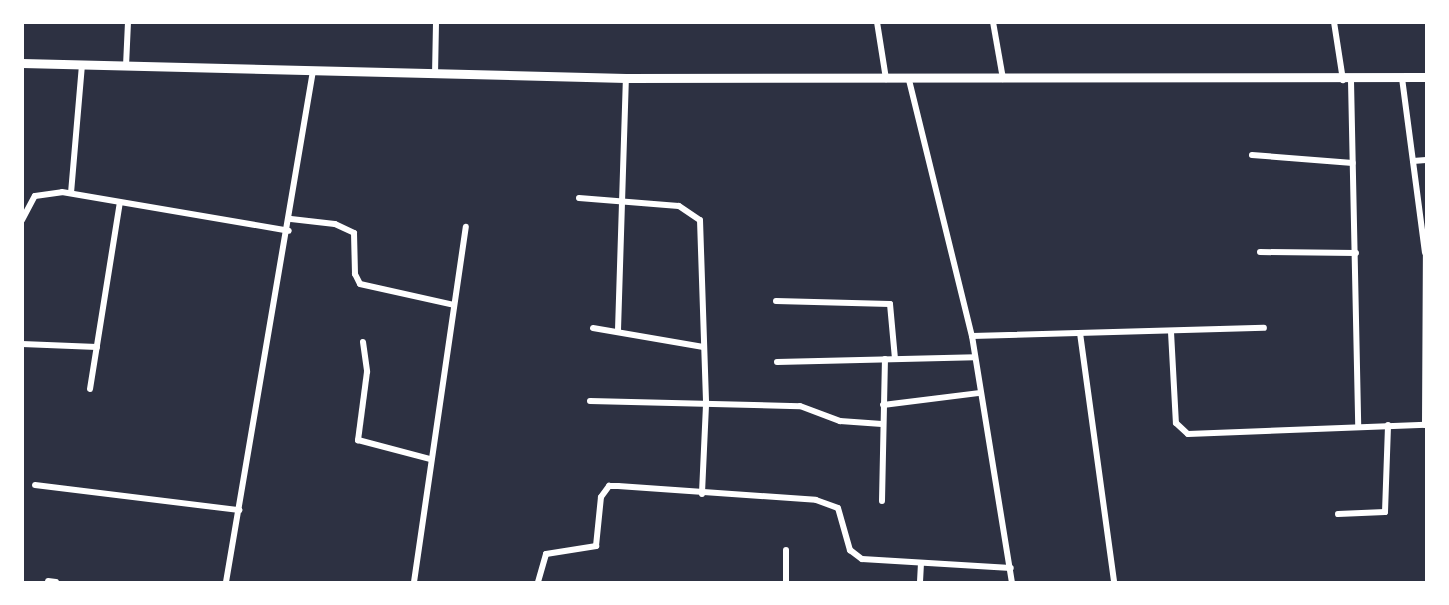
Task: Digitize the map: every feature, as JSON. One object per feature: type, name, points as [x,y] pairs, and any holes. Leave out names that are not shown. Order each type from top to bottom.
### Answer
[{"type":"main road","points":[[22,63],[626,78],[1347,81],[1426,77]]},
{"type":"street","points":[[126,66],[128,22]]},
{"type":"street","points":[[435,75],[436,22]]},
{"type":"street","points":[[877,22],[886,80]]},
{"type":"street","points":[[993,22],[1003,79]]},
{"type":"street","points":[[1334,22],[1347,81],[1353,163],[1358,426]]},
{"type":"street","points":[[71,193],[82,65]]},
{"type":"street","points":[[226,582],[289,231],[313,71]]},
{"type":"street","points":[[618,330],[626,78]]},
{"type":"street","points":[[1171,332],[1176,423],[1188,434],[1426,425],[1426,252],[1402,78]]},
{"type":"street","points":[[909,80],[972,336],[1012,582]]},
{"type":"street","points":[[1252,155],[1353,163]]},
{"type":"street","points":[[1413,161],[1426,160]]},
{"type":"street","points":[[22,220],[35,196],[71,193],[289,231]]},
{"type":"street","points":[[579,198],[697,213],[706,405],[702,494]]},
{"type":"street","points":[[90,389],[120,202]]},
{"type":"street","points":[[291,219],[335,224],[354,232],[355,274],[360,284],[454,305]]},
{"type":"street","points":[[414,582],[430,459],[466,227]]},
{"type":"street","points":[[1260,252],[1356,253]]},
{"type":"street","points":[[777,301],[890,304],[895,359]]},
{"type":"street","points":[[593,328],[618,330],[703,347]]},
{"type":"street","points":[[972,336],[1264,328]]},
{"type":"street","points":[[1080,333],[1114,582]]},
{"type":"street","points":[[363,342],[368,372],[358,440],[430,459]]},
{"type":"street","points":[[22,344],[97,346]]},
{"type":"street","points":[[777,362],[975,357]]},
{"type":"street","points":[[882,501],[885,359]]},
{"type":"street","points":[[883,405],[980,393]]},
{"type":"street","points":[[590,401],[800,406],[840,421],[882,424]]},
{"type":"street","points":[[1338,514],[1385,512],[1388,425]]},
{"type":"street","points":[[35,485],[239,510]]},
{"type":"street","points":[[538,582],[546,554],[596,546],[601,497],[609,486],[828,503],[844,517],[854,556],[921,564],[1011,568]]},
{"type":"street","points":[[786,550],[786,582]]},
{"type":"street","points":[[920,582],[921,564]]},
{"type":"street","points":[[48,581],[56,582]]}]
